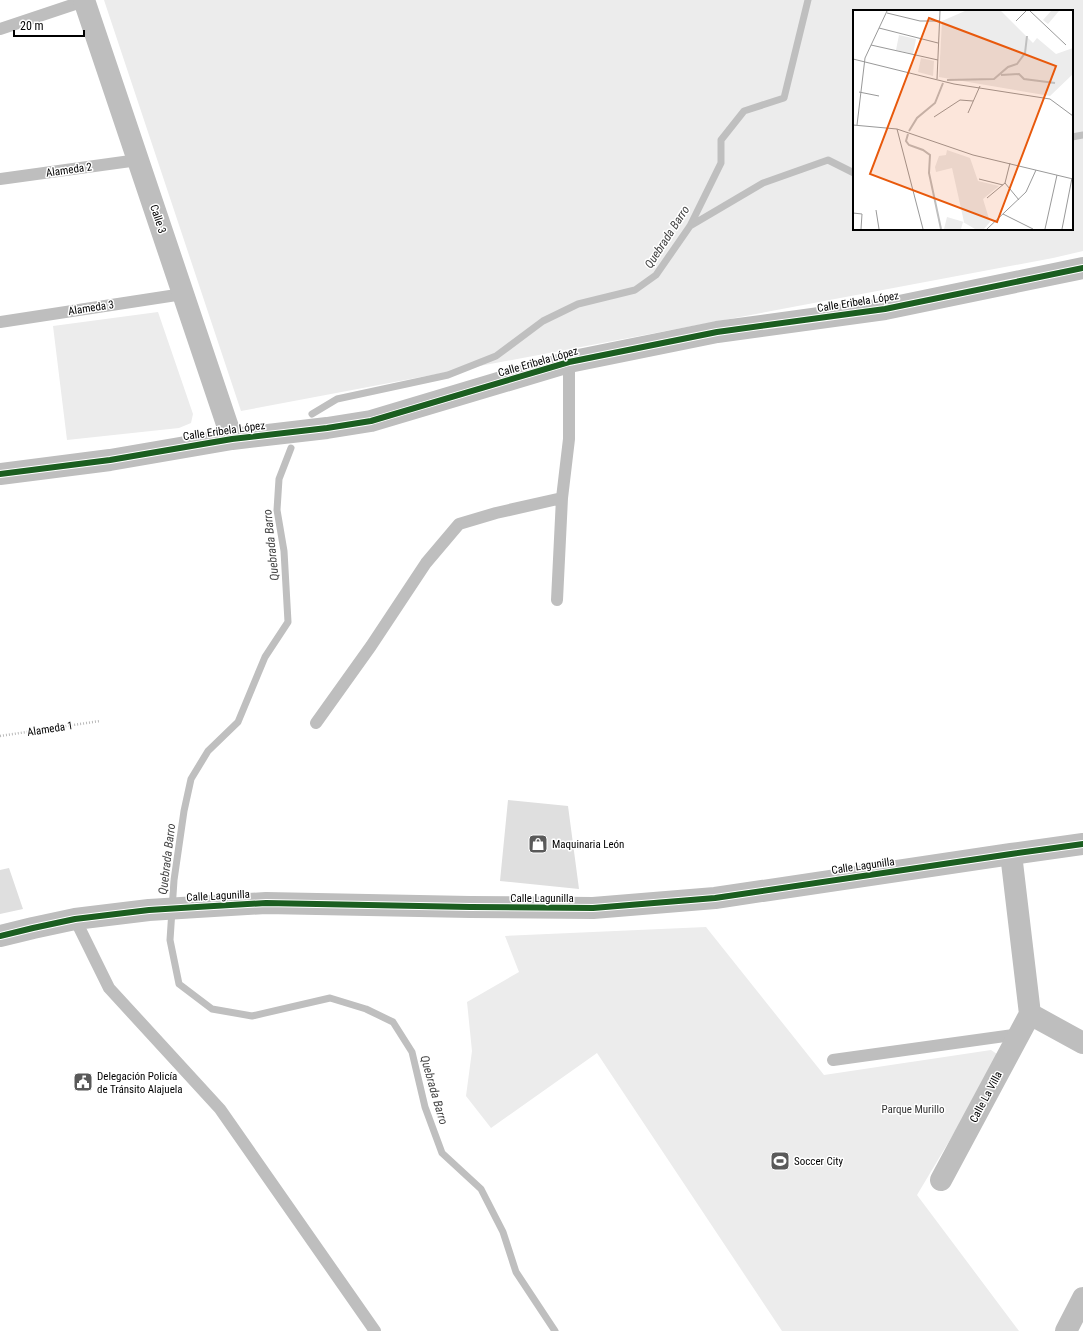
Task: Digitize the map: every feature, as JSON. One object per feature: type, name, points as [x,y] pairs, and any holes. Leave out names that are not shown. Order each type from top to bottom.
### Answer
[{"type":"street","name":"Calle 3","points":[[84,0],[232,438]]},
{"type":"street","name":"Calle Eribela López","points":[[0,474],[110,460],[232,438],[327,428],[371,421],[569,362],[717,332],[885,309],[1083,268]]},
{"type":"street","name":"Calle Lagunilla","points":[[0,936],[75,919],[161,909],[266,903],[593,908],[715,898],[1083,844]]},
{"type":"street","points":[[1011,854],[1030,1014],[1083,1043]]},
{"type":"street","name":"Calle La Villa","points":[[941,1180],[1030,1014]]},
{"type":"street","points":[[1066,1331],[1083,1298]]},
{"type":"lane","points":[[0,29],[84,0]]},
{"type":"lane","name":"Alameda 2","points":[[0,179],[138,160]]},
{"type":"lane","name":"Alameda 3","points":[[0,322],[183,294]]},
{"type":"lane","points":[[557,600],[562,498],[569,439],[569,362]]},
{"type":"lane","points":[[316,723],[371,646],[426,562],[459,524],[496,513],[562,498]]},
{"type":"lane","points":[[75,919],[109,988],[220,1109],[375,1331]]},
{"type":"lane","points":[[833,1060],[1020,1034]]},
{"type":"green space","points":[[104,0],[1083,0],[1083,251],[1053,258],[241,411]]},
{"type":"green space","points":[[158,312],[193,414],[191,423],[179,428],[67,440],[53,326]]},
{"type":"green space","name":"Soccer City","points":[[706,927],[824,1075],[991,1050],[1000,1056],[917,1195],[1019,1331],[782,1331],[597,1053],[491,1128],[466,1096],[472,1051],[467,1002],[519,972],[505,936]]},
{"type":"building","name":"Maquinaria León","points":[[508,800],[568,806],[579,889],[500,881]]},
{"type":"building","points":[[9,868],[23,909],[0,914],[0,870]]},
{"type":"waterway","name":"Quebrada Barro","points":[[312,414],[337,399],[448,375],[496,356],[543,321],[578,304],[635,290],[656,275],[690,226],[721,163],[721,140],[744,111],[784,98],[808,0]]},
{"type":"waterway","points":[[1073,137],[1083,135]]},
{"type":"waterway","points":[[690,226],[763,183],[828,160],[853,172]]},
{"type":"waterway","name":"Quebrada Barro","points":[[291,448],[279,479],[277,510],[284,551],[288,622],[265,657],[238,722],[208,751],[191,779],[184,811],[174,880],[170,940],[179,984],[212,1009],[252,1016],[330,998],[366,1009],[393,1022],[412,1052],[425,1107],[442,1153],[481,1189],[503,1232],[516,1272],[555,1331]]},
{"type":"cycle path","points":[[0,474],[110,460],[232,439],[327,428],[371,421],[569,362],[717,332],[885,309],[1083,268]]},
{"type":"cycle path","points":[[0,936],[75,919],[149,910],[266,903],[593,908],[715,898],[1083,844]]},
{"type":"place","name":"Maquinaria León","points":[[538,844]]},
{"type":"place","name":"Delegación Policía de Tránsito Alajuela","points":[[83,1082]]},
{"type":"place","name":"Soccer City","points":[[780,1161]]},
{"type":"park label","name":"Parque Murillo","points":[[913,1109]]}]
